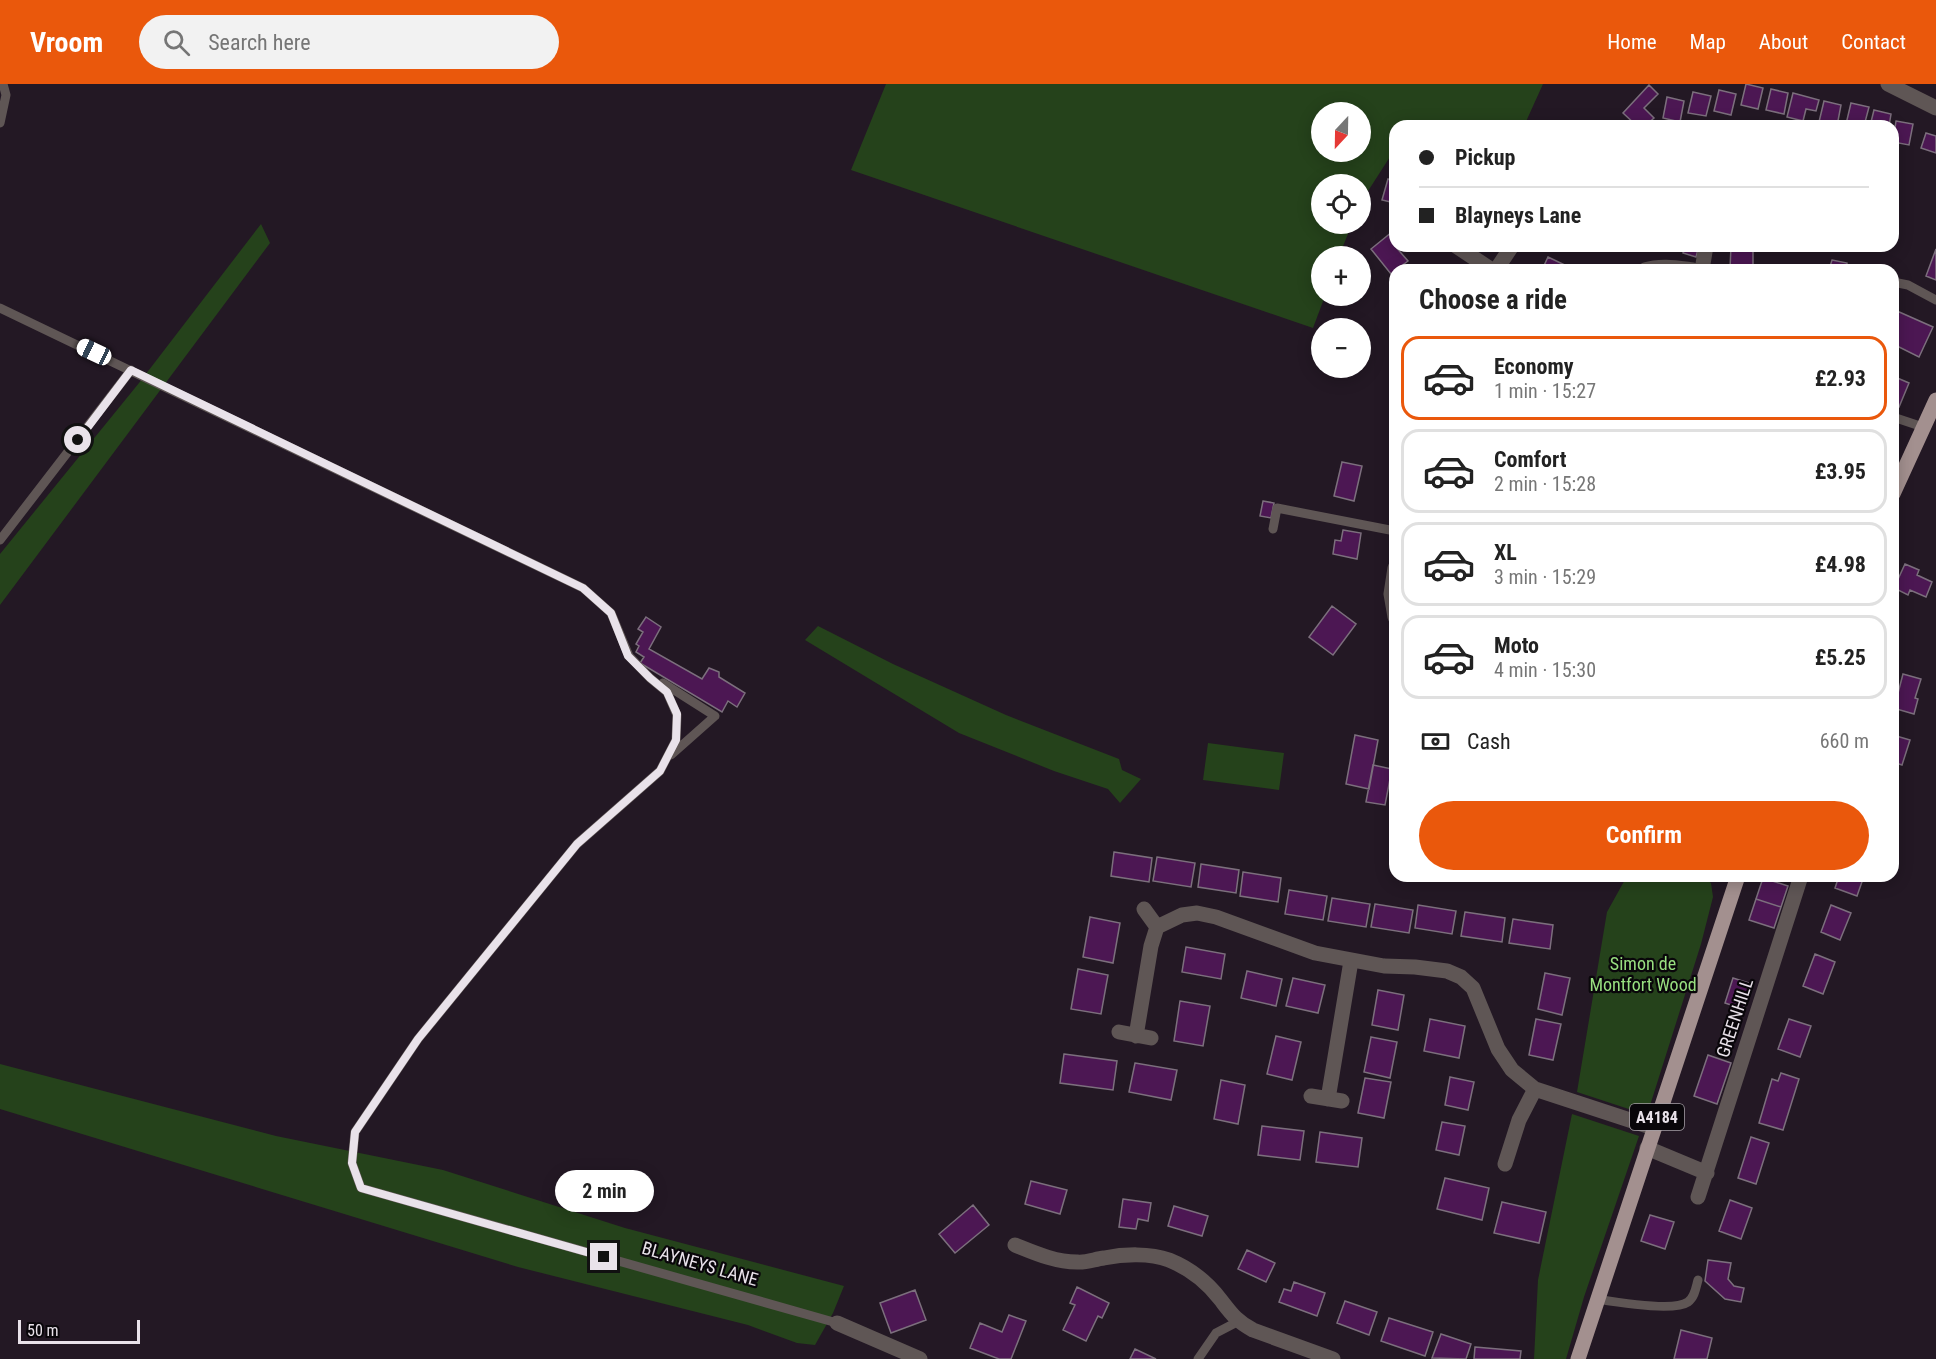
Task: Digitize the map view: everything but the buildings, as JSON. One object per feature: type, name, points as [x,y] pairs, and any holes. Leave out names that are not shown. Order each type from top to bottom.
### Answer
[{"type":"main road","points":[[1899,480],[1936,400]]},
{"type":"main road","name":"A4184","points":[[1578,1359],[1735,882]]},
{"type":"street","points":[[1888,84],[1936,108]]},
{"type":"street","points":[[1466,252],[1484,264]]},
{"type":"street","name":"GREENHILL","points":[[1698,1197],[1799,882]]},
{"type":"street","points":[[1119,1032],[1144,1037],[1151,946],[1156,927],[1144,909]]},
{"type":"street","points":[[1156,927],[1182,915],[1207,915],[1315,953],[1383,966],[1447,971],[1461,977],[1473,988],[1498,1049],[1512,1070],[1535,1089],[1654,1128]]},
{"type":"street","points":[[1311,1096],[1335,1100],[1351,961]]},
{"type":"street","points":[[1505,1164],[1519,1120],[1535,1089]]},
{"type":"street","points":[[1647,1148],[1707,1173]]},
{"type":"street","points":[[1015,1245],[1060,1261],[1080,1263],[1106,1257],[1139,1255],[1167,1259],[1189,1269],[1239,1321],[1253,1330],[1333,1359]]},
{"type":"street","name":"BLAYNEYS LANE","points":[[837,1323],[920,1359]]},
{"type":"lane","points":[[0,123],[6,95],[3,84]]},
{"type":"lane","points":[[1899,283],[1908,285],[1936,300]]},
{"type":"lane","points":[[0,308],[583,588],[611,613],[628,656],[667,692],[677,714],[676,740],[665,761]]},
{"type":"lane","points":[[0,540],[131,370]]},
{"type":"lane","points":[[1899,419],[1923,426]]},
{"type":"lane","points":[[1273,529],[1277,508],[1389,530]]},
{"type":"lane","points":[[642,670],[715,716],[665,761]]},
{"type":"lane","name":"BLAYNEYS LANE","points":[[665,761],[660,771],[577,844],[418,1039],[355,1132],[352,1163],[361,1188],[837,1323]]},
{"type":"lane","points":[[1597,1299],[1640,1306],[1683,1304],[1694,1295],[1698,1280]]},
{"type":"lane","points":[[1198,1359],[1216,1333],[1239,1321]]},
{"type":"green space","points":[[886,84],[1543,84],[1527,120],[1389,120],[1389,158],[1371,186],[1371,174],[1311,174],[1311,234],[1348,234],[1343,246],[1311,246],[1311,306],[1321,306],[1317,318],[1311,318],[1311,327],[851,170]]},
{"type":"green space","points":[[261,224],[270,243],[0,605],[0,554],[139,383]]},
{"type":"green space","points":[[818,626],[893,664],[1006,715],[1119,759],[1122,770],[1141,779],[1120,803],[1108,789],[1054,771],[959,733],[805,640]]},
{"type":"green space","points":[[1208,743],[1284,753],[1279,790],[1203,780]]},
{"type":"green space","name":"Simon de Montfort Wood","points":[[1624,882],[1711,883],[1713,897],[1701,944],[1647,1115],[1577,1092],[1607,912]]},
{"type":"green space","points":[[0,1064],[276,1136],[443,1170],[625,1228],[844,1286],[833,1313],[815,1345],[797,1343],[748,1325],[518,1267],[0,1109]]},
{"type":"green space","points":[[1572,1114],[1639,1136],[1584,1297],[1566,1359],[1534,1359],[1538,1280]]},
{"type":"route","points":[[78,440],[131,370],[583,588],[611,613],[628,656],[667,692],[677,714],[676,740],[660,771],[577,844],[418,1039],[355,1132],[352,1163],[361,1188],[604,1257]]}]
